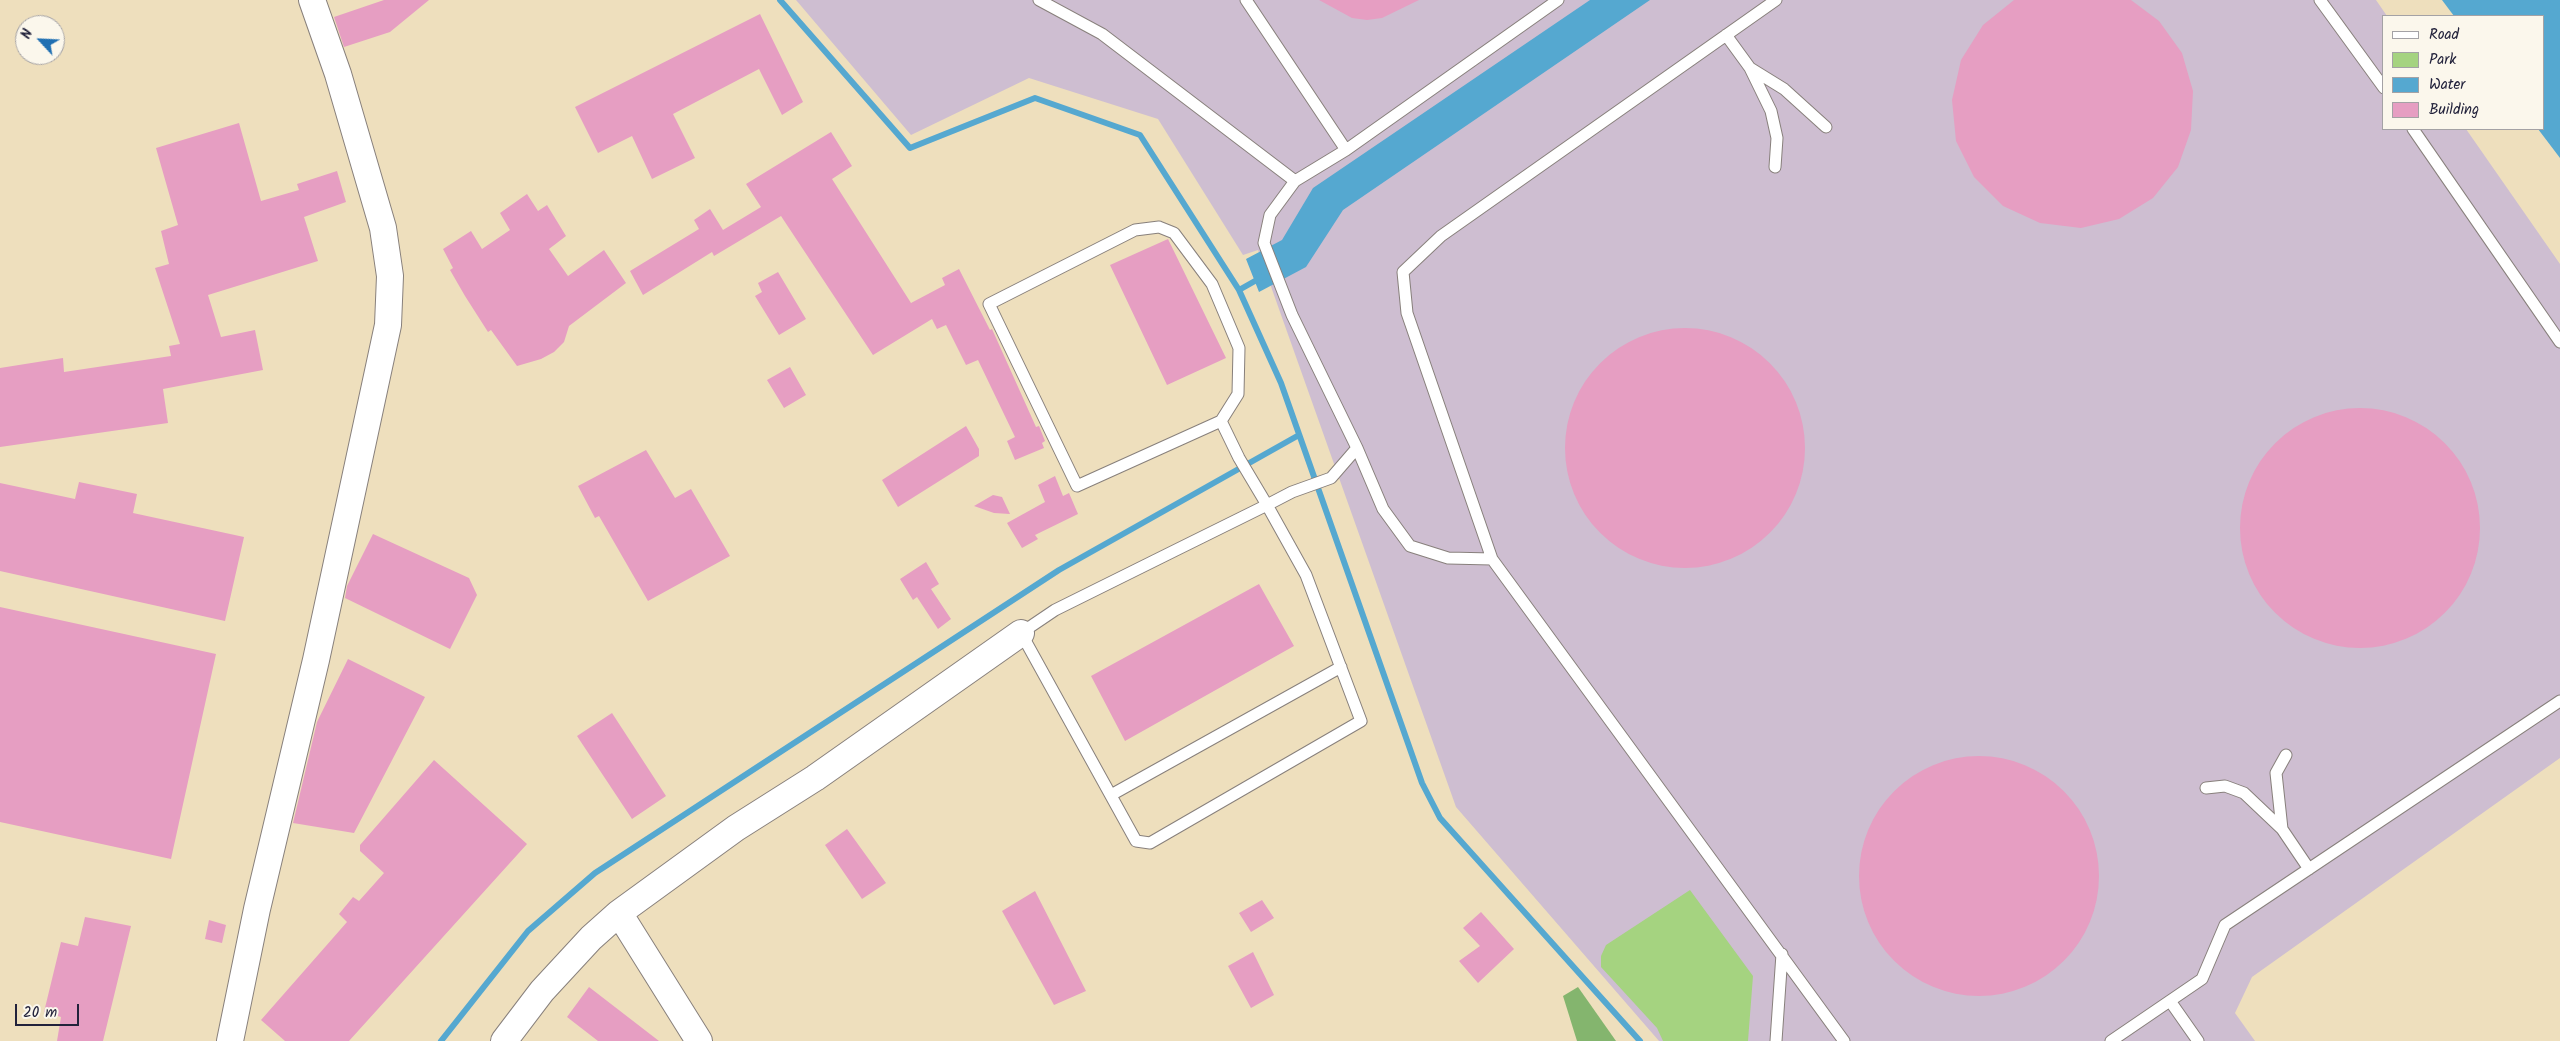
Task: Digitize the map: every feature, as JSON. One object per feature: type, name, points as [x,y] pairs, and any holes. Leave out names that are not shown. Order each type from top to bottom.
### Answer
[{"type":"street","points":[[230,1041],[257,909],[316,660],[388,325],[390,276],[383,228],[338,74],[312,0]]},
{"type":"street","points":[[504,1041],[542,991],[591,938],[619,913],[736,828],[815,778],[1021,633]]},
{"type":"street","points":[[619,913],[700,1041]]},
{"type":"lane","points":[[1039,0],[1102,34],[1295,181]]},
{"type":"lane","points":[[1246,0],[1346,150]]},
{"type":"lane","points":[[1492,558],[1448,558],[1410,546],[1384,509],[1357,448],[1292,316],[1264,243],[1270,215],[1295,181],[1346,150],[1558,0]]},
{"type":"lane","points":[[1776,0],[1441,236],[1403,272],[1408,313],[1492,558],[1844,1041]]},
{"type":"lane","points":[[2320,0],[2382,85]]},
{"type":"lane","points":[[1726,35],[1750,68],[1773,120],[1777,138],[1775,167]]},
{"type":"lane","points":[[1750,68],[1784,89],[1826,127]]},
{"type":"lane","points":[[2415,130],[2560,342]]},
{"type":"lane","points":[[1159,227],[1174,233],[1212,284],[1239,348],[1238,394],[1221,421],[1078,486],[989,304],[1135,230],[1159,227]]},
{"type":"lane","points":[[1221,421],[1239,458],[1267,505],[1306,576],[1361,721],[1150,843],[1136,841],[1021,633],[1055,610],[1267,505],[1292,492],[1331,478],[1357,448]]},
{"type":"lane","points":[[1111,796],[1342,667]]},
{"type":"lane","points":[[2111,1041],[2202,979],[2225,925],[2560,701]]},
{"type":"lane","points":[[2282,829],[2276,773],[2286,754]]},
{"type":"lane","points":[[2206,788],[2225,786],[2244,793],[2282,829],[2309,869]]},
{"type":"lane","points":[[1776,1041],[1782,954]]},
{"type":"lane","points":[[2170,1002],[2195,1040]]},
{"type":"shaded area","points":[[796,0],[2376,0],[2386,15],[2382,15],[2382,130],[2467,130],[2560,264],[2560,758],[2252,977],[2235,1013],[2255,1041],[1659,1041],[1456,807],[1258,250],[1243,255],[1158,119],[1029,78],[911,135]]},
{"type":"green space","points":[[1690,890],[1753,976],[1748,1041],[1663,1041],[1657,1028],[1601,967],[1601,956],[1606,945]]},
{"type":"green space","points":[[1578,987],[1616,1041],[1577,1041],[1563,996]]},
{"type":"water","points":[[1590,0],[1650,0],[1343,210],[1306,267],[1259,292],[1246,259],[1282,240],[1313,188]]},
{"type":"water","points":[[2442,0],[2560,0],[2560,158],[2539,130],[2545,130],[2545,15],[2453,15]]},
{"type":"building","points":[[384,0],[429,0],[390,32],[344,47],[334,17]]},
{"type":"building","points":[[1319,0],[1419,0],[1382,18],[1367,20],[1352,18]]},
{"type":"building","points":[[2014,0],[2131,0],[2159,21],[2182,53],[2193,91],[2191,130],[2178,167],[2153,198],[2119,219],[2081,228],[2040,223],[2003,206],[1974,177],[1956,141],[1952,100],[1961,60],[1983,25]]},
{"type":"building","points":[[760,14],[803,102],[782,115],[759,69],[673,114],[695,158],[652,179],[632,136],[598,153],[575,107]]},
{"type":"building","points":[[239,123],[261,201],[299,190],[297,184],[337,171],[346,202],[304,217],[318,261],[208,295],[221,337],[255,330],[263,370],[163,389],[168,423],[0,447],[0,368],[63,358],[64,372],[171,356],[169,346],[180,344],[155,268],[169,264],[161,231],[178,225],[156,148]]},
{"type":"building","points":[[831,132],[852,166],[832,179],[911,303],[945,285],[942,278],[959,269],[990,330],[992,329],[1036,427],[1039,426],[1045,441],[1042,443],[1044,448],[1015,460],[1007,441],[1015,437],[978,360],[966,365],[946,325],[937,329],[932,319],[873,355],[781,216],[714,256],[712,252],[643,295],[630,271],[699,229],[694,220],[710,209],[723,230],[761,207],[746,184]]},
{"type":"building","points":[[527,194],[538,211],[547,205],[566,236],[549,249],[568,276],[604,250],[626,283],[569,326],[564,342],[554,352],[541,359],[517,366],[491,330],[488,332],[465,296],[450,270],[453,268],[443,249],[471,231],[482,249],[510,230],[500,213]]},
{"type":"building","points":[[1168,239],[1226,358],[1167,385],[1110,265]]},
{"type":"building","points":[[778,272],[806,319],[779,335],[755,296],[762,292],[758,283]]},
{"type":"building","points":[[1673,328],[1697,328],[1720,333],[1742,342],[1770,363],[1785,381],[1796,402],[1803,425],[1805,448],[1803,471],[1796,494],[1785,515],[1770,533],[1742,554],[1720,563],[1697,568],[1673,568],[1650,563],[1628,554],[1609,541],[1592,524],[1579,505],[1570,483],[1565,460],[1565,436],[1570,413],[1579,391],[1592,372],[1609,355],[1628,342],[1650,333]]},
{"type":"building","points":[[790,367],[806,395],[784,408],[767,380]]},
{"type":"building","points":[[2348,408],[2372,408],[2395,413],[2417,422],[2445,443],[2460,461],[2471,482],[2478,505],[2480,528],[2478,551],[2471,574],[2460,595],[2445,613],[2417,634],[2395,643],[2372,648],[2348,648],[2325,643],[2303,634],[2284,621],[2267,604],[2254,585],[2245,563],[2240,540],[2240,516],[2245,493],[2254,471],[2267,452],[2284,435],[2303,422],[2325,413]]},
{"type":"building","points":[[966,426],[979,449],[979,456],[898,507],[882,480]]},
{"type":"building","points":[[646,450],[675,498],[691,489],[730,556],[648,601],[599,516],[595,518],[578,486]]},
{"type":"building","points":[[1055,476],[1063,496],[1069,493],[1078,514],[1035,535],[1038,539],[1022,548],[1007,523],[1045,502],[1038,485]]},
{"type":"building","points":[[79,482],[137,494],[133,513],[244,537],[225,621],[0,571],[0,483],[75,499]]},
{"type":"building","points":[[993,495],[1002,497],[1010,514],[994,513],[974,506]]},
{"type":"building","points":[[373,534],[469,578],[477,595],[450,649],[345,598],[347,586]]},
{"type":"building","points":[[926,562],[939,584],[931,589],[951,619],[938,629],[917,597],[913,600],[900,579]]},
{"type":"building","points":[[1259,584],[1294,646],[1125,741],[1091,676]]},
{"type":"building","points":[[0,607],[216,654],[171,859],[0,822]]},
{"type":"building","points":[[348,659],[425,697],[354,833],[293,823],[317,722]]},
{"type":"building","points":[[612,713],[666,796],[632,819],[577,736]]},
{"type":"building","points":[[1967,756],[1991,756],[2014,761],[2036,770],[2064,791],[2079,809],[2090,830],[2097,853],[2099,876],[2097,899],[2090,922],[2079,943],[2064,961],[2036,982],[2014,991],[1991,996],[1967,996],[1944,991],[1922,982],[1903,969],[1886,952],[1873,933],[1864,911],[1859,888],[1859,864],[1864,841],[1873,819],[1886,800],[1903,783],[1922,770],[1944,761]]},
{"type":"building","points":[[434,760],[527,844],[349,1041],[285,1041],[261,1020],[347,922],[339,914],[353,897],[359,901],[384,873],[360,851],[360,845]]},
{"type":"building","points":[[847,829],[886,883],[862,899],[825,845]]},
{"type":"building","points":[[1035,891],[1086,991],[1054,1005],[1002,911]]},
{"type":"building","points":[[1262,900],[1274,918],[1251,932],[1239,913]]},
{"type":"building","points":[[1481,912],[1514,949],[1478,983],[1459,961],[1480,946],[1463,928]]},
{"type":"building","points":[[85,917],[131,926],[103,1041],[57,1041],[61,1017],[44,1012],[61,942],[78,946]]},
{"type":"building","points":[[209,920],[226,925],[222,943],[205,939]]},
{"type":"building","points":[[1253,952],[1274,995],[1251,1008],[1228,966]]},
{"type":"building","points":[[589,987],[659,1041],[598,1041],[567,1017]]},
{"type":"waterway","points":[[780,0],[910,148],[1035,98],[1140,135],[1239,290],[1281,383],[1422,783],[1440,818],[1640,1041]]},
{"type":"waterway","points":[[1239,290],[1262,277]]},
{"type":"waterway","points":[[441,1041],[528,931],[595,873],[1059,570],[1299,435]]}]
